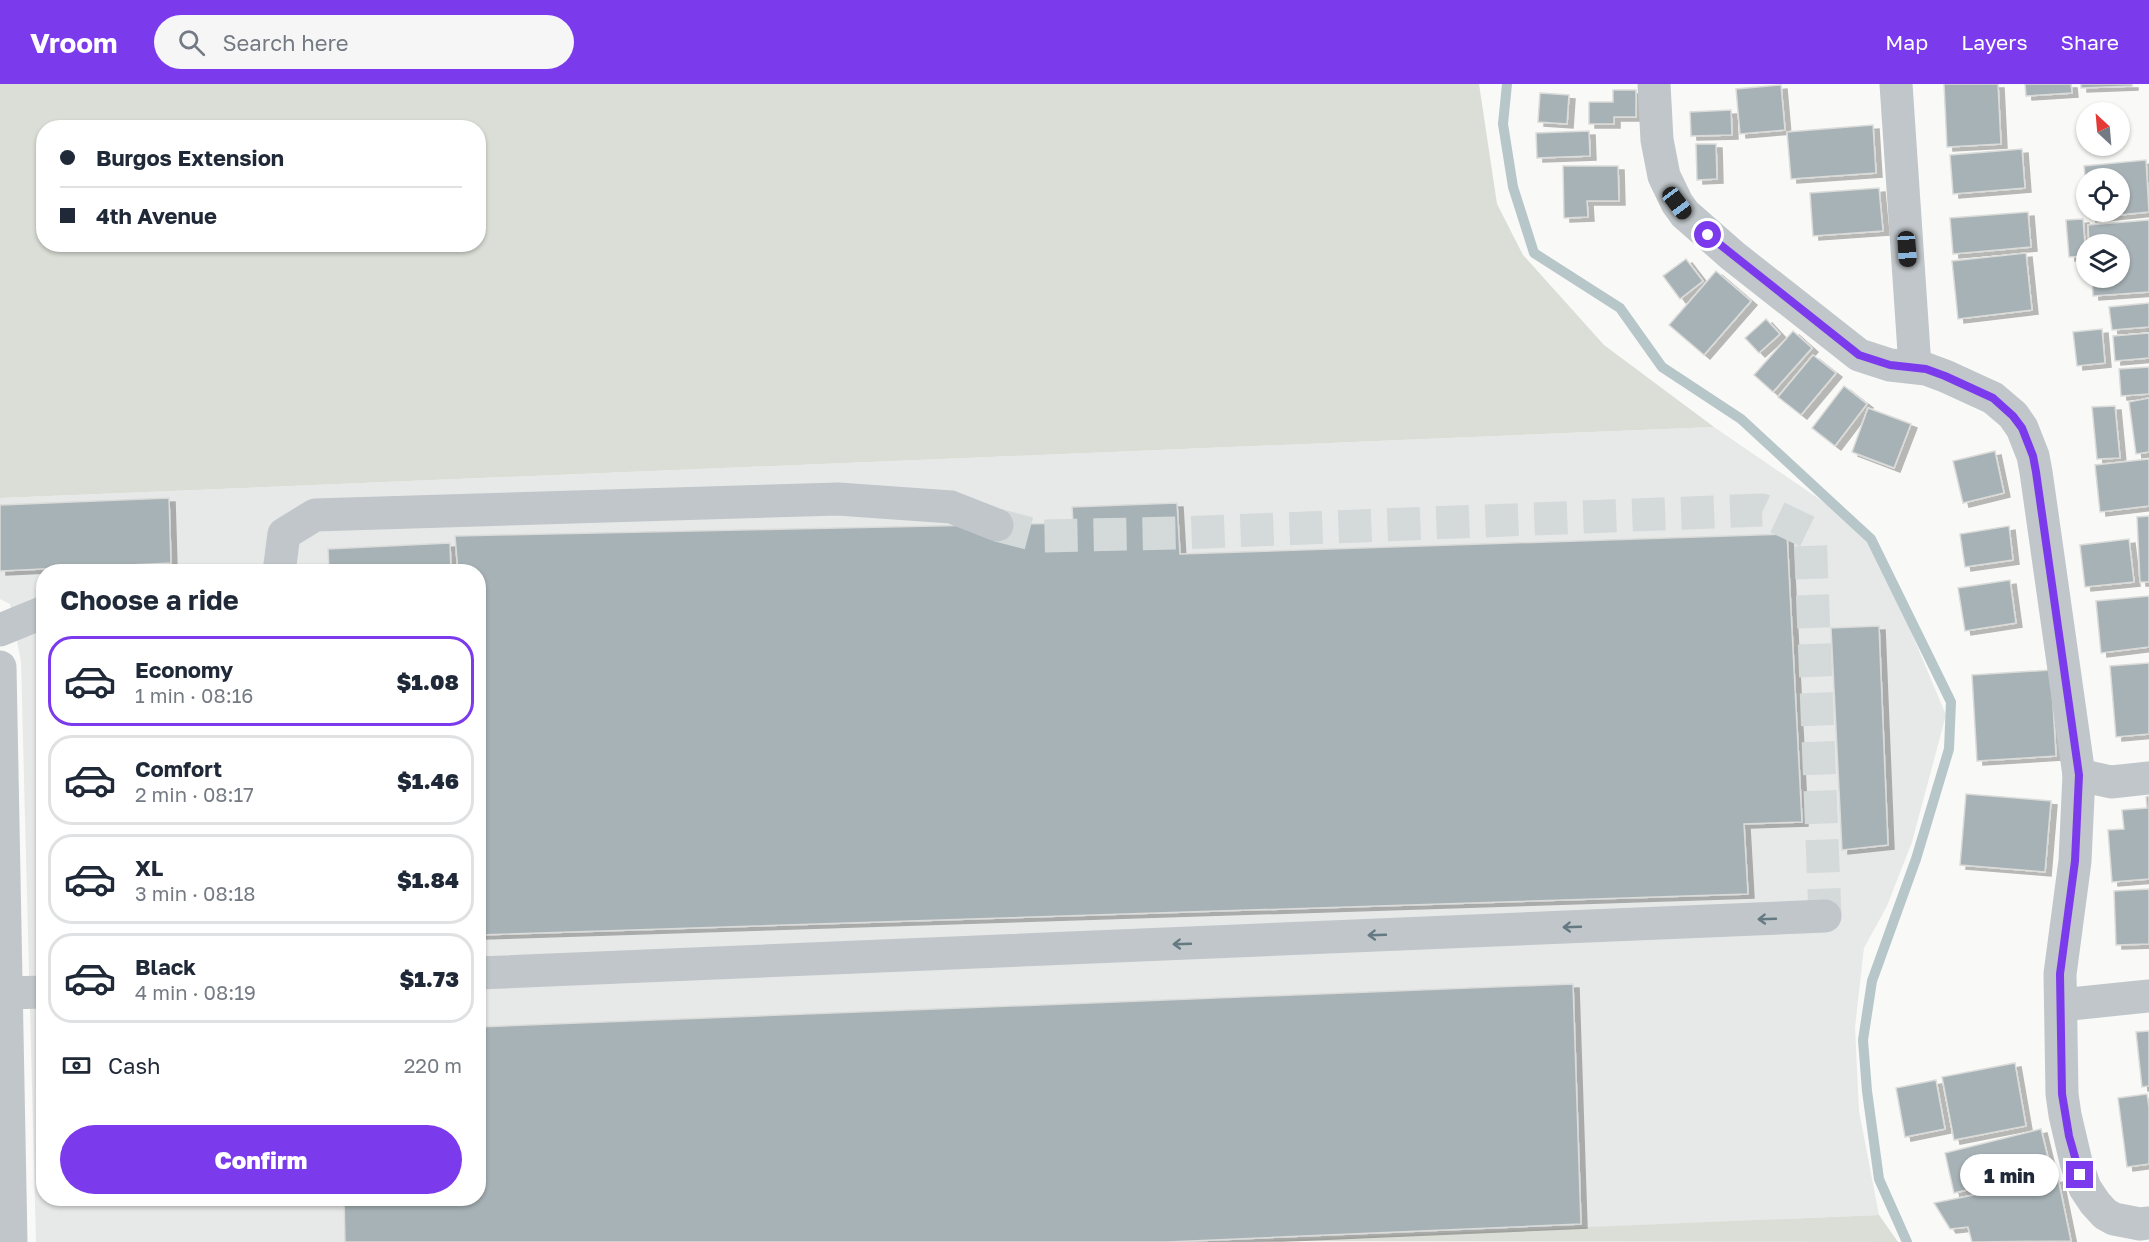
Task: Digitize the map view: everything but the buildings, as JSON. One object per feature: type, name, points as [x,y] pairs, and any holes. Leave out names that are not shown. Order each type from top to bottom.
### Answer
[{"type":"street","points":[[1654,84],[1657,140],[1664,176],[1677,203],[1686,214],[1733,256],[1859,355],[1890,365],[1915,368],[1945,376],[1993,398],[2013,416],[2022,428],[2033,456],[2036,472],[2079,775],[2075,861],[2060,974],[2062,1094],[2069,1136],[2085,1188],[2105,1214],[2126,1222],[2149,1223]]},
{"type":"street","points":[[1896,84],[1915,368]]},
{"type":"street","points":[[280,564],[284,534],[315,515],[838,499],[951,507],[997,525]]},
{"type":"street","points":[[0,630],[36,615]]},
{"type":"street","points":[[0,667],[11,1242]]},
{"type":"street","points":[[2079,775],[2111,782],[2149,778]]},
{"type":"street","points":[[486,973],[1825,916]]},
{"type":"street","points":[[6,993],[36,992]]},
{"type":"street","points":[[2061,1005],[2149,996]]},
{"type":"shaded area","points":[[0,84],[1479,84],[1497,204],[1523,255],[1604,345],[1714,427],[0,498]]},
{"type":"shaded area","points":[[1714,427],[1847,518],[1875,546],[1946,715],[1912,842],[1887,906],[1864,948],[1855,1027],[1859,1111],[1879,1215],[1251,1242],[36,1242],[21,662],[10,604],[0,599],[0,498]]},
{"type":"shaded area","points":[[1879,1215],[1898,1242],[1251,1241]]},
{"type":"waterway","points":[[1507,84],[1503,124],[1513,187],[1534,253],[1620,308],[1662,367],[1741,419],[1871,539],[1951,702],[1949,749],[1916,859],[1872,981],[1863,1040],[1867,1091],[1879,1179],[1907,1242]]},
{"type":"tunnel","points":[[997,525],[1039,536],[1179,533],[1762,510],[1810,533],[1825,916]]},
{"type":"route","points":[[1708,235],[1859,355],[1873,361],[1926,369],[1945,376],[1993,398],[2013,416],[2022,428],[2033,456],[2036,472],[2079,775],[2071,905],[2060,974],[2062,1094],[2069,1136],[2080,1175]]}]
